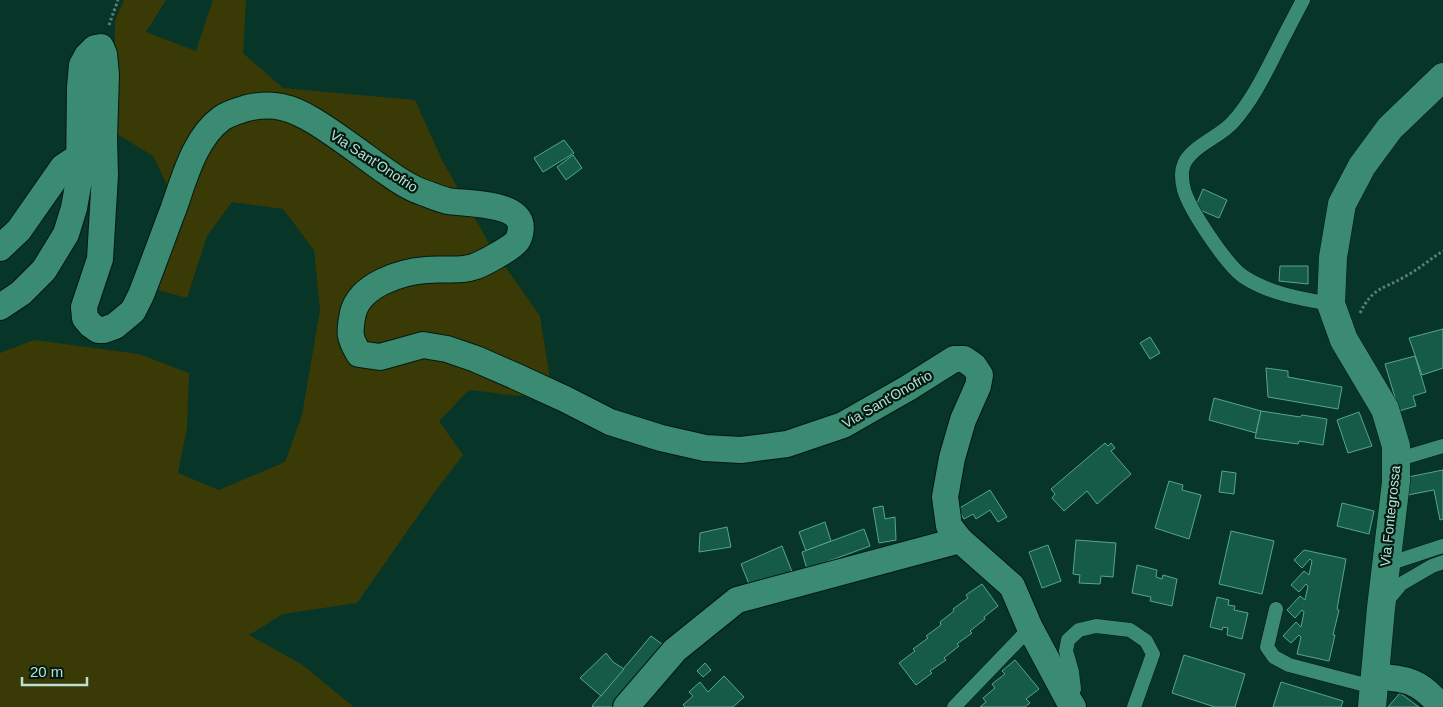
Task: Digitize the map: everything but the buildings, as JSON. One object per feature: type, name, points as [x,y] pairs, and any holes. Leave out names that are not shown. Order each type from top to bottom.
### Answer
[{"type":"street","name":"Via Sant'Onofrio","points":[[0,307],[21,293],[44,270],[66,234],[74,208],[80,161],[80,87],[82,65],[95,48],[101,47],[104,54],[106,91],[105,175],[100,259],[84,307],[85,318],[98,330],[115,326],[133,311],[141,295],[189,166],[201,141],[211,127],[223,117],[235,111],[265,105],[296,111],[317,123],[397,179],[420,192],[447,201],[471,203],[508,210],[516,216],[520,223],[517,241],[473,267],[408,272],[386,280],[367,292],[355,306],[350,326],[351,340],[359,354],[380,357],[423,345],[447,349],[517,377],[610,422],[661,438],[705,448],[741,450],[787,444],[843,425],[954,359],[964,359],[974,366],[980,375],[978,386],[963,420],[952,458],[946,497],[949,526],[960,540],[1012,586],[1030,628],[1070,703]]},
{"type":"street","name":"Via Fontegrossa","points":[[1373,690],[1396,482],[1396,446],[1385,409],[1344,340],[1331,304],[1333,257],[1342,204],[1362,166],[1390,128],[1443,77]]},
{"type":"street","points":[[0,248],[19,230],[63,167],[72,161],[80,161]]},
{"type":"street","points":[[626,707],[675,650],[737,600],[960,540]]},
{"type":"street","points":[[1373,690],[1406,680],[1416,683],[1432,696],[1441,707]]},
{"type":"lane","points":[[1303,0],[1252,97],[1233,123],[1189,156],[1184,163],[1182,180],[1190,204],[1213,241],[1244,277],[1264,287],[1292,297],[1331,304]]},
{"type":"lane","points":[[1396,460],[1443,446]]},
{"type":"lane","points":[[1386,565],[1443,546]]},
{"type":"lane","points":[[1381,608],[1401,584],[1432,566],[1443,562]]},
{"type":"lane","points":[[1276,609],[1267,647],[1274,657],[1289,665],[1373,690]]},
{"type":"lane","points":[[1070,703],[1074,689],[1072,672],[1066,651],[1068,640],[1079,630],[1096,626],[1130,630],[1146,641],[1153,654],[1134,707]]},
{"type":"lane","points":[[954,707],[1030,628]]},
{"type":"path","points":[[1359,315],[1366,301],[1376,291],[1404,278],[1443,251]]},
{"type":"shaded area","points":[[124,0],[166,0],[146,32],[196,51],[213,0],[246,0],[243,53],[283,88],[415,100],[442,160],[490,245],[540,316],[550,379],[522,396],[469,390],[439,421],[463,455],[357,603],[283,614],[249,635],[301,664],[354,707],[0,707],[0,353],[34,340],[139,354],[189,373],[187,428],[178,473],[219,490],[285,462],[302,415],[320,310],[314,250],[283,209],[232,202],[207,236],[187,298],[147,287],[172,195],[153,156],[109,129],[115,59],[115,21]]}]
